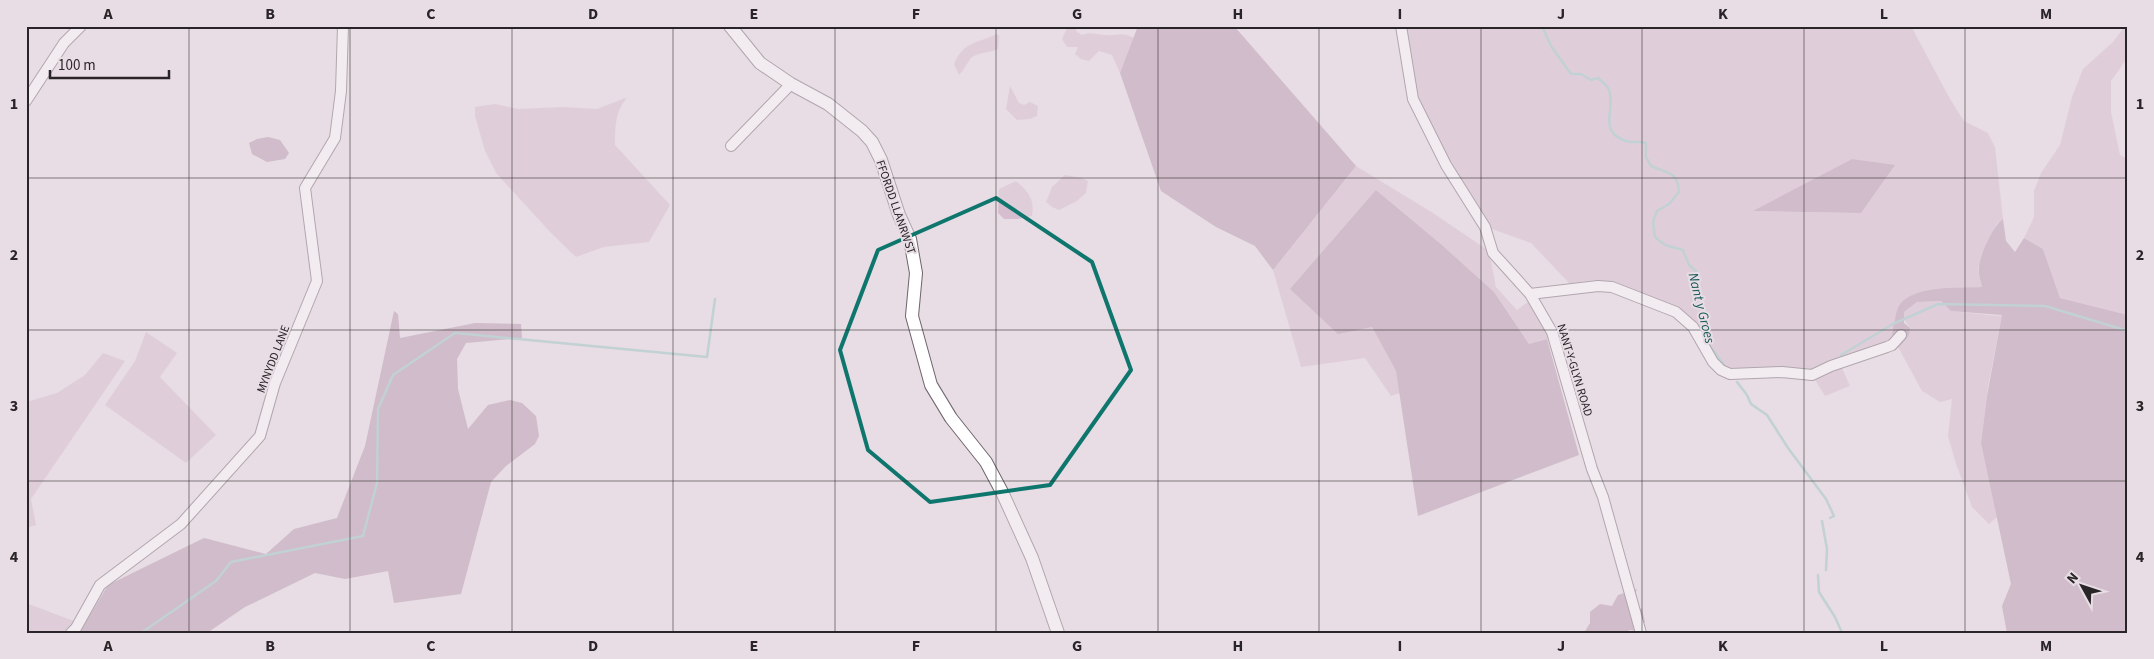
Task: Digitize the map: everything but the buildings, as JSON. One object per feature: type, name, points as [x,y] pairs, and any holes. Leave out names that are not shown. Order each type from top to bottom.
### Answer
[{"type":"main road","name":"FFORDD LLANRWST","points":[[730,26],[760,63],[791,84],[828,104],[862,131],[872,142],[881,160],[913,254],[916,273],[912,316],[931,385],[951,418],[986,462],[1002,492],[1032,558],[1058,633]]},
{"type":"street","points":[[26,101],[64,42],[81,26]]},
{"type":"street","name":"MYNYDD LANE","points":[[72,633],[100,585],[180,524],[260,436],[275,383],[317,281],[305,188],[335,138],[341,91],[343,26]]},
{"type":"street","name":"NANT-Y-GLYN ROAD","points":[[1400,26],[1413,99],[1446,165],[1485,227],[1493,253],[1530,294],[1552,332],[1641,633]]},
{"type":"street","points":[[732,146],[791,84]]},
{"type":"street","points":[[1530,294],[1605,286],[1676,312],[1693,327],[1713,362],[1721,370],[1730,374],[1782,372],[1812,375],[1831,366],[1892,345],[1901,335]]},
{"type":"highlighted area","points":[[996,198],[1092,262],[1131,370],[1050,485],[930,502],[868,450],[840,350],[878,250]]},
{"type":"shaded area","points":[[1068,26],[1075,26],[1077,32],[1082,35],[1091,33],[1106,35],[1123,34],[1134,38],[1120,73],[1112,55],[1099,51],[1089,61],[1081,59],[1075,54],[1078,47],[1067,47],[1062,39]]},
{"type":"shaded area","points":[[1138,26],[1234,26],[1356,166],[1273,270],[1255,246],[1216,227],[1161,191],[1120,73]]},
{"type":"shaded area","points":[[1403,26],[1911,26],[1950,99],[1964,121],[1988,133],[1995,147],[2003,219],[1997,224],[1978,268],[1982,287],[1933,289],[1909,299],[1901,309],[1895,324],[1892,345],[1840,363],[1850,386],[1825,396],[1812,375],[1721,370],[1698,326],[1682,310],[1650,296],[1609,282],[1590,281],[1570,284],[1531,243],[1489,228],[1447,159],[1418,100]],"holes":[[[1852,159],[1894,166],[1860,213],[1754,211]]]},
{"type":"shaded area","points":[[2125,26],[2128,26],[2126,60],[2111,81],[2111,112],[2120,155],[2128,159],[2128,315],[2060,298],[2043,249],[2024,238],[2034,217],[2034,191],[2041,173],[2060,145],[2072,97],[2083,69],[2113,42]]},
{"type":"shaded area","points":[[997,34],[999,36],[998,49],[971,58],[959,75],[954,64],[962,51],[971,44]]},
{"type":"shaded area","points":[[1010,86],[1019,103],[1024,105],[1030,102],[1038,106],[1037,116],[1030,119],[1017,120],[1006,109]]},
{"type":"shaded area","points":[[625,98],[616,121],[615,145],[670,205],[649,242],[604,247],[576,257],[551,233],[496,173],[485,151],[475,116],[475,107],[495,104],[518,109],[564,107],[597,109]]},
{"type":"shaded area","points":[[268,137],[280,140],[289,153],[285,159],[267,162],[252,154],[249,143]]},
{"type":"shaded area","points":[[1852,159],[1895,165],[1861,213],[1753,211]]},
{"type":"shaded area","points":[[1356,166],[1433,213],[1489,251],[1496,287],[1517,310],[1533,298],[1553,337],[1529,344],[1494,292],[1442,245],[1376,190],[1372,327],[1396,371],[1400,393],[1391,396],[1365,358],[1301,367],[1273,270]]},
{"type":"shaded area","points":[[1065,175],[1088,181],[1086,193],[1077,201],[1059,210],[1046,202],[1052,187]]},
{"type":"shaded area","points":[[1016,181],[1030,196],[1033,210],[1032,216],[1004,219],[998,213],[999,189]]},
{"type":"shaded area","points":[[1376,190],[1442,245],[1494,292],[1529,344],[1547,339],[1579,455],[1418,516],[1396,371],[1372,327],[1338,334],[1290,289]]},
{"type":"shaded area","points":[[2003,219],[2006,241],[2015,252],[2024,238],[2043,249],[2060,298],[2128,315],[2128,633],[2007,633],[2002,606],[2011,584],[1981,443],[1987,396],[2002,315],[1951,311],[1941,301],[1917,302],[1904,312],[1904,323],[1910,328],[1910,332],[1905,341],[1894,351],[1892,344],[1893,328],[1897,311],[1902,302],[1918,293],[1929,290],[1982,287],[1979,270],[1982,255],[1991,234]]},
{"type":"shaded area","points":[[1941,301],[1952,311],[2002,315],[1988,387],[1981,443],[1998,516],[1989,524],[1972,507],[1956,464],[1948,436],[1952,399],[1940,402],[1922,391],[1898,347],[1905,342],[1910,328],[1904,319],[1904,312],[1917,302]]},
{"type":"shaded area","points":[[394,311],[398,314],[400,338],[475,323],[521,324],[522,338],[466,343],[457,359],[458,389],[468,429],[488,405],[510,400],[522,403],[536,416],[539,436],[535,444],[506,466],[491,482],[461,594],[394,603],[388,571],[345,579],[315,573],[245,607],[207,633],[79,633],[108,585],[204,538],[266,554],[294,529],[337,518],[365,446]]},
{"type":"shaded area","points":[[146,332],[177,353],[160,377],[216,435],[186,463],[105,405],[135,361]]},
{"type":"shaded area","points":[[103,353],[125,361],[31,499],[36,525],[26,528],[26,402],[57,393],[85,375]]},
{"type":"shaded area","points":[[1637,589],[1631,606],[1642,609],[1645,622],[1636,631],[1630,630],[1624,633],[1584,633],[1590,623],[1590,612],[1600,604],[1612,606],[1618,595]]},
{"type":"shaded area","points":[[26,603],[79,623],[71,633],[26,633]]},
{"type":"waterway","name":"Nant y Groes","points":[[1542,26],[1551,46],[1571,74],[1581,74],[1591,80],[1598,78],[1608,88],[1611,97],[1609,119],[1612,132],[1617,137],[1626,141],[1646,143],[1646,157],[1651,166],[1674,176],[1679,192],[1669,204],[1657,211],[1653,222],[1655,237],[1665,245],[1683,250],[1689,265],[1696,271],[1696,283],[1705,311],[1710,346],[1727,369]]},
{"type":"waterway","points":[[141,633],[216,581],[231,562],[363,536],[377,483],[378,409],[393,375],[455,333],[707,357],[715,299]]},
{"type":"waterway","points":[[1841,355],[1893,324],[1938,304],[2045,306],[2128,331]]},
{"type":"waterway","name":"Nant y Groes","points":[[1737,382],[1751,404],[1767,415],[1788,448],[1826,499],[1834,516],[1830,518]]},
{"type":"waterway","name":"Nant y Groes","points":[[1822,521],[1827,549],[1826,570]]},
{"type":"waterway","name":"Nant y Groes","points":[[1818,575],[1819,592],[1835,617],[1842,633]]}]
